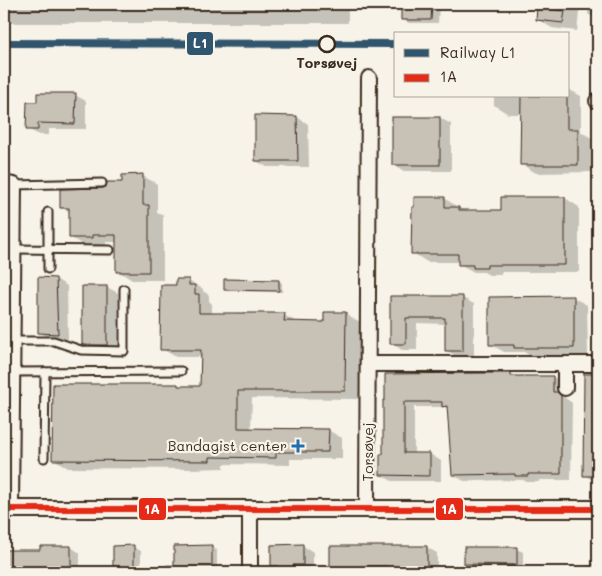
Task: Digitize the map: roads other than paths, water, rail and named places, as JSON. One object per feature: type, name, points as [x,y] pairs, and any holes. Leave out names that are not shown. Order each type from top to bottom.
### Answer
[{"type":"street","name":"Torsøvej","points":[[368,509],[369,78]]},
{"type":"street","points":[[9,184],[14,249],[13,372],[8,509],[598,509]]},
{"type":"street","points":[[368,364],[598,364]]},
{"type":"street","points":[[565,364],[565,388]]},
{"type":"street","points":[[250,508],[250,572]]},
{"type":"lane","points":[[9,184],[102,183]]},
{"type":"lane","points":[[48,212],[48,269]]},
{"type":"lane","points":[[14,249],[110,250]]},
{"type":"lane","points":[[13,341],[54,341],[81,350],[124,350],[124,289]]},
{"type":"lane","points":[[13,372],[180,371]]},
{"type":"lane","points":[[44,458],[45,372]]},
{"type":"rail line","name":"L1","points":[[4,43],[394,44]]},
{"type":"place","name":"Torsøvej","points":[[327,44]]},
{"type":"place","name":"Bandagist center","points":[[298,446]]}]
